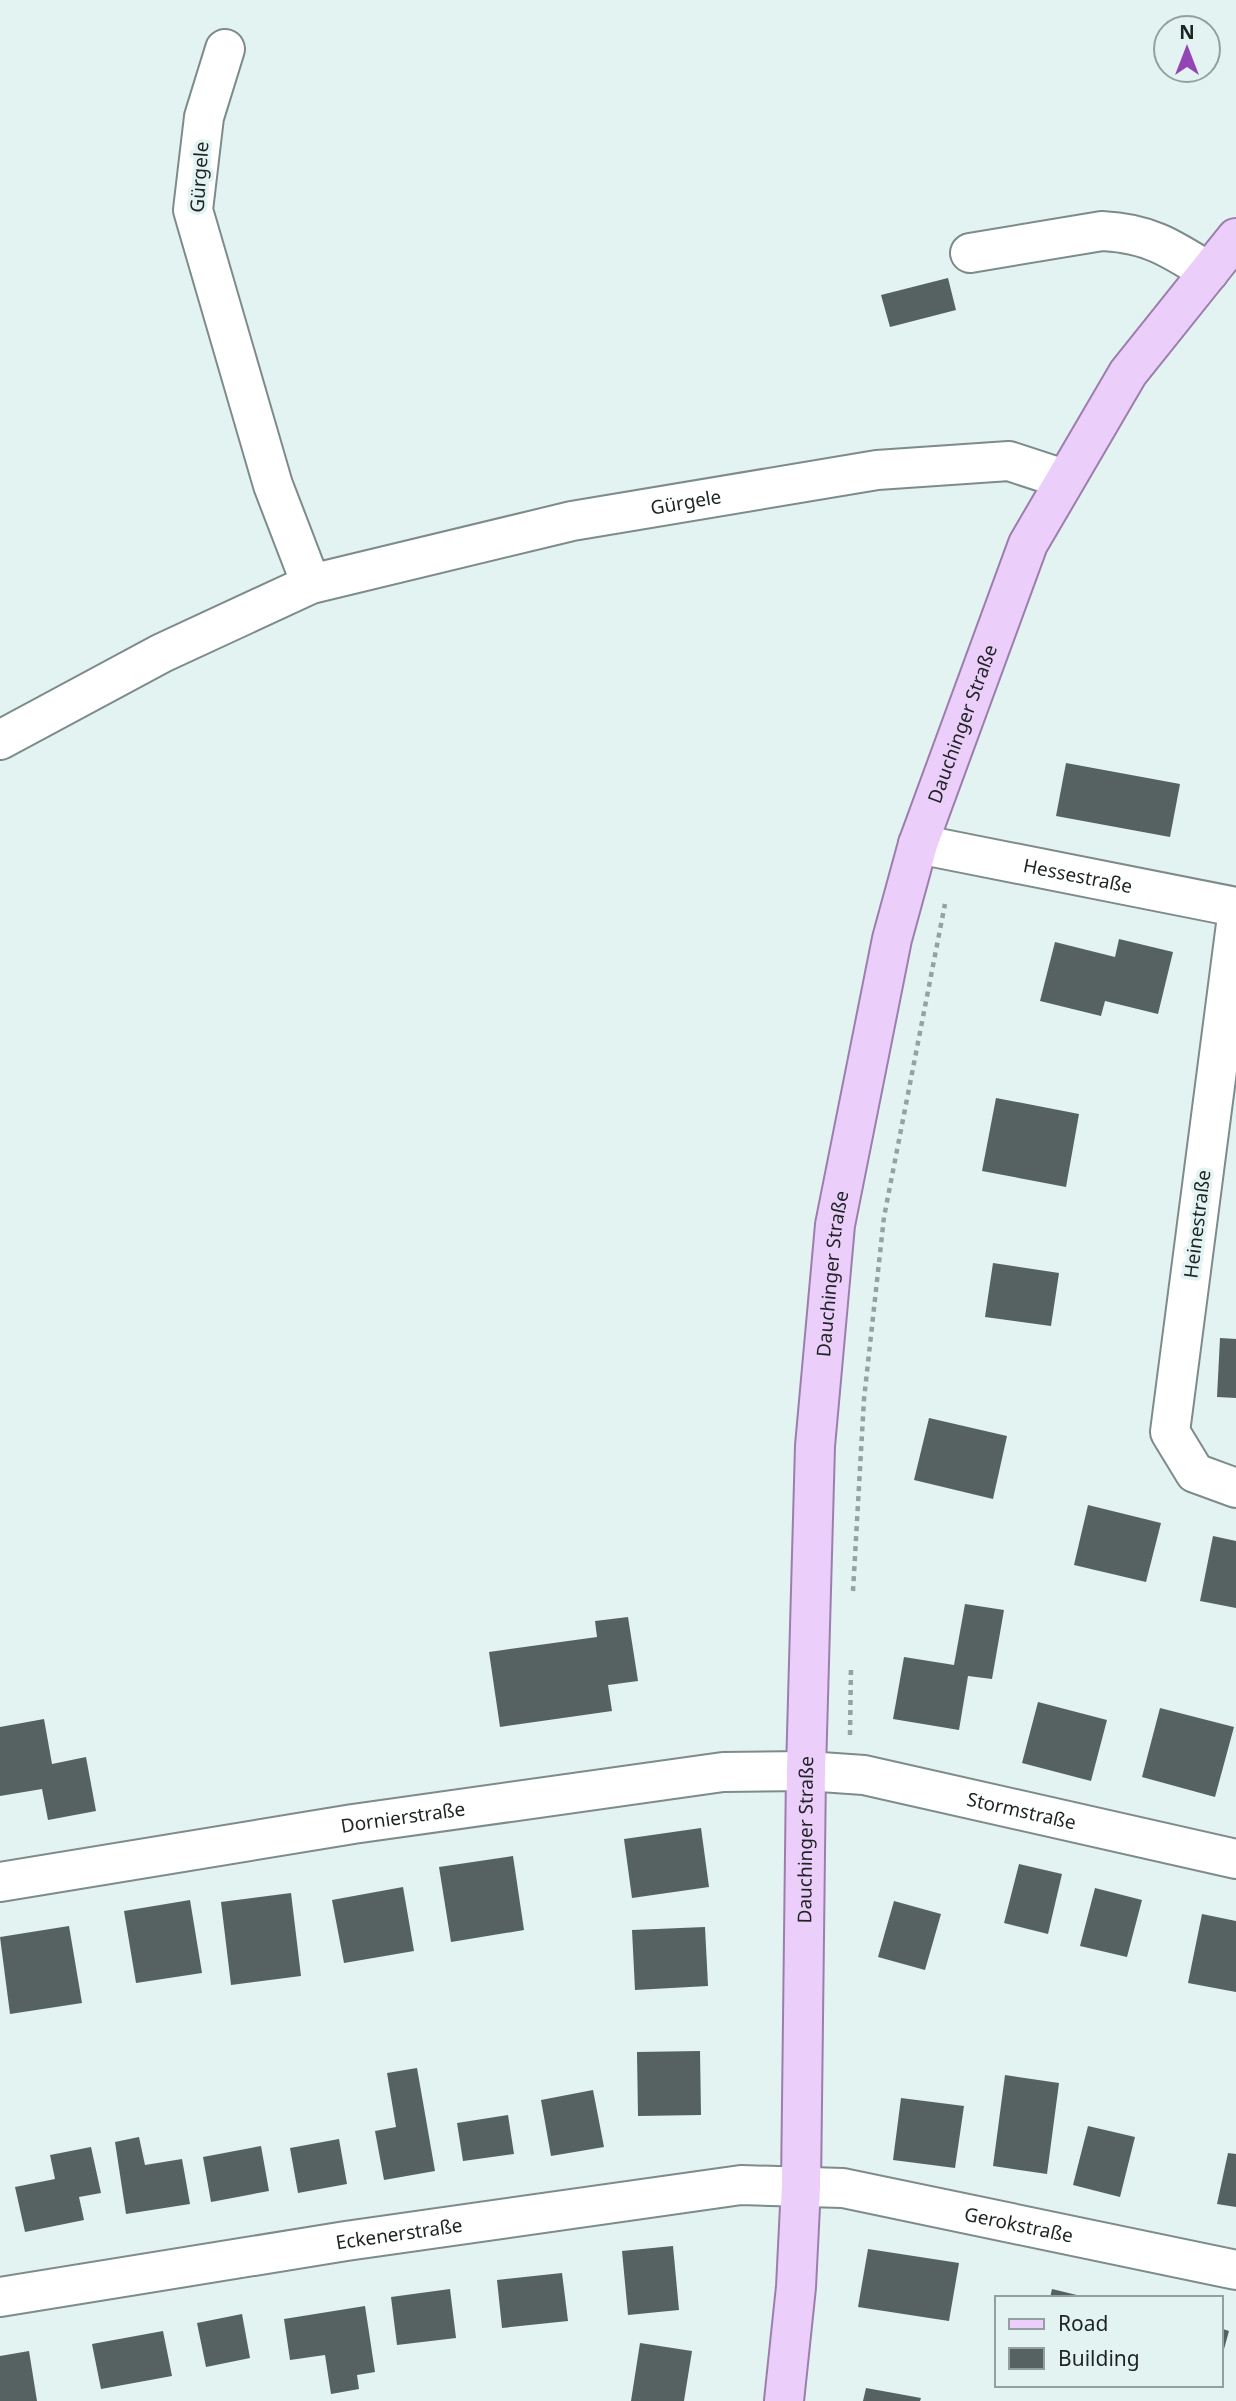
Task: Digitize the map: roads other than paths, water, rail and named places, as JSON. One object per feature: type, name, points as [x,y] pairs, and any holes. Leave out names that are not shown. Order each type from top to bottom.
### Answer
[{"type":"main road","name":"Dauchinger Straße","points":[[784,2401],[796,2287],[801,2186],[806,1771],[815,1446],[835,1225],[892,939],[918,844],[1028,544],[1063,479],[1128,373],[1236,238]]},
{"type":"street","name":"Gürgele","points":[[225,49],[204,117],[193,210],[273,485],[311,584]]},
{"type":"street","points":[[970,253],[1102,231],[1118,232],[1148,237],[1165,244],[1209,272]]},
{"type":"street","name":"Gürgele","points":[[0,740],[162,653],[311,584],[572,521],[877,470],[1009,461],[1063,479]]},
{"type":"street","name":"Hessestraße","points":[[918,844],[1236,907]]},
{"type":"street","name":"Heinestraße","points":[[1236,924],[1170,1432],[1195,1473],[1236,1488]]},
{"type":"street","name":"Stormstraße","points":[[806,1771],[850,1774],[1236,1859]]},
{"type":"street","name":"Dornierstraße","points":[[0,1882],[353,1824],[723,1772],[806,1771]]},
{"type":"street","name":"Eckenerstraße","points":[[0,2297],[346,2241],[741,2185],[801,2186]]},
{"type":"street","name":"Gerokstraße","points":[[801,2186],[842,2188],[1236,2270]]}]
